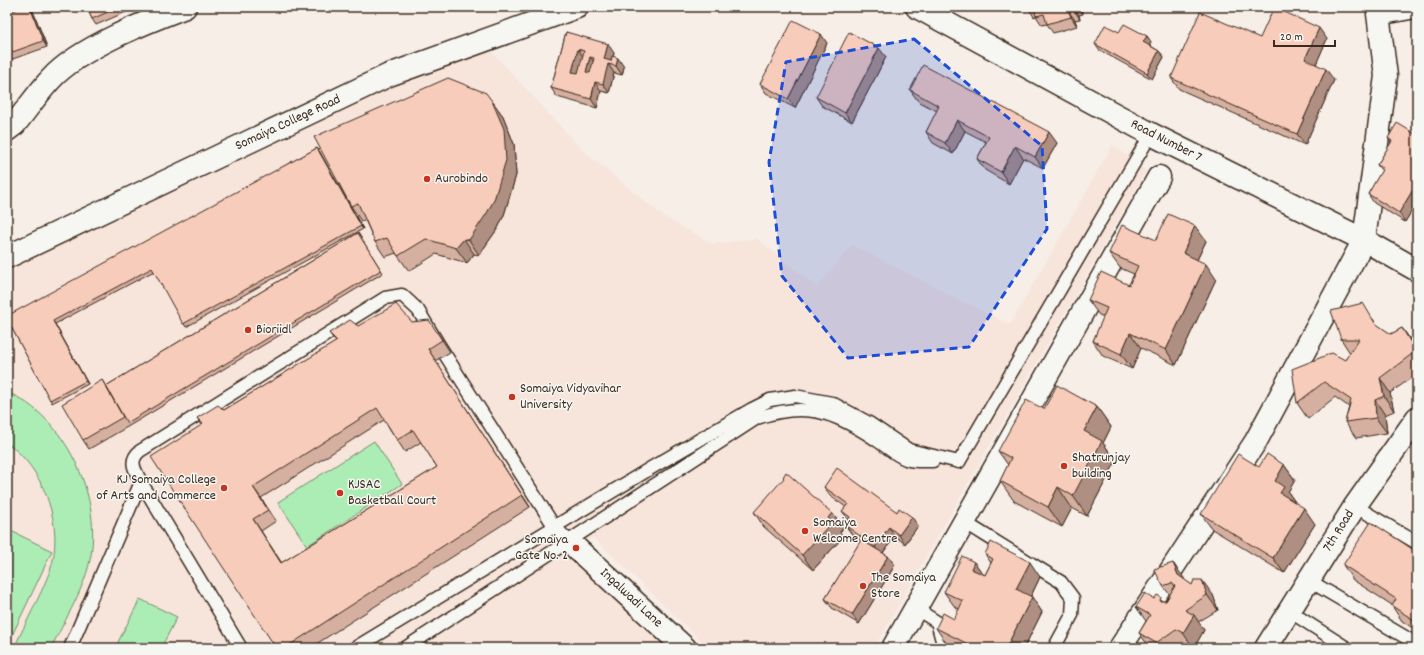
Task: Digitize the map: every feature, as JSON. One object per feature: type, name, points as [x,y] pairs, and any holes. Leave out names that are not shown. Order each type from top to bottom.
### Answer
[{"type":"street","points":[[10,121],[52,78],[83,53],[153,13],[185,7]]},
{"type":"street","name":"Somaiya College Road","points":[[7,257],[389,75],[577,7]]},
{"type":"street","name":"Road Number 7","points":[[917,7],[1151,134],[1364,240],[1417,270]]},
{"type":"street","points":[[1120,648],[1256,440],[1364,240],[1386,76],[1378,10],[1415,7]]},
{"type":"street","points":[[893,648],[1159,177]]},
{"type":"street","name":"7th Road","points":[[1266,648],[1355,506],[1417,418]]},
{"type":"street","name":"Ingalwadi Lane","points":[[572,545],[685,648]]},
{"type":"lane","points":[[959,462],[1151,134]]},
{"type":"lane","points":[[241,648],[141,482],[133,464],[133,458],[140,451],[384,298],[402,295],[418,310],[439,346],[554,526],[572,545]]},
{"type":"lane","points":[[355,648],[554,526],[752,409],[770,400],[795,396],[832,403],[869,423],[909,450],[959,462]]},
{"type":"lane","points":[[405,648],[572,545],[758,418],[776,411],[798,408],[830,414],[864,432],[906,460],[959,462]]},
{"type":"lane","points":[[70,648],[141,482]]},
{"type":"lane","points":[[1355,506],[1417,543]]},
{"type":"lane","points":[[964,522],[1061,582],[1073,598],[1072,615],[1054,648]]},
{"type":"lane","points":[[1308,580],[1417,644]]},
{"type":"lane","points":[[916,608],[937,622],[944,648]]},
{"type":"lane","points":[[1289,611],[1347,648]]},
{"type":"highlighted area","points":[[914,39],[1042,146],[1047,229],[969,347],[848,358],[782,276],[769,162],[786,62]]},
{"type":"shaded area","name":"Somaiya Vidyavihar University","points":[[487,47],[585,153],[664,217],[712,244],[757,239],[817,287],[852,245],[1010,325],[1113,145],[1146,171],[874,648],[709,648],[593,537],[576,548],[676,648],[7,648],[7,263],[390,82]]},
{"type":"green space","points":[[7,392],[28,404],[46,419],[62,438],[84,483],[90,507],[93,532],[91,555],[85,579],[51,648],[14,648],[50,571],[54,554],[55,536],[53,518],[41,483],[20,454],[7,443]]},
{"type":"green space","name":"KJSAC Basketball Court","points":[[374,441],[402,484],[307,546],[278,502]]},
{"type":"green space","points":[[7,529],[52,551],[7,646]]},
{"type":"green space","points":[[140,599],[177,617],[161,648],[115,648]]},
{"type":"building","points":[[22,7],[30,7],[43,41],[7,54],[7,13]]},
{"type":"building","points":[[87,7],[119,7],[92,19]]},
{"type":"building","points":[[1034,7],[1073,7],[1074,10],[1069,12],[1071,17],[1047,24],[1044,14],[1036,16]]},
{"type":"building","points":[[1274,7],[1319,28],[1305,59],[1326,69],[1297,134],[1171,78],[1200,12],[1260,38]]},
{"type":"building","points":[[793,20],[821,34],[788,99],[760,84]]},
{"type":"building","points":[[1124,24],[1147,36],[1143,42],[1159,51],[1147,73],[1095,44],[1105,25],[1119,32]]},
{"type":"building","points":[[566,32],[608,44],[604,59],[611,61],[612,56],[618,58],[616,66],[608,64],[603,84],[595,82],[591,99],[551,88]],"holes":[[[578,49],[584,51],[578,73],[572,72]],[[590,57],[594,58],[590,73],[586,72]]]},
{"type":"building","points":[[849,32],[879,48],[845,113],[816,97]]},
{"type":"building","points":[[923,65],[1049,132],[1035,157],[1015,146],[1001,172],[977,159],[989,137],[957,120],[945,143],[926,132],[939,106],[910,90]]},
{"type":"building","name":"Aurobindo","points":[[448,78],[486,93],[492,101],[504,129],[506,160],[494,200],[469,240],[464,239],[456,248],[426,239],[398,256],[387,238],[375,242],[358,203],[351,206],[314,137]]},
{"type":"building","points":[[1397,123],[1417,135],[1417,183],[1399,213],[1368,194],[1383,168],[1377,165],[1392,141],[1388,138]]},
{"type":"building","points":[[317,148],[361,226],[183,324],[152,268],[53,321],[86,381],[50,400],[7,319],[7,316]]},
{"type":"building","points":[[1417,213],[1417,221],[1414,219]]},
{"type":"building","points":[[1168,214],[1195,226],[1183,253],[1206,264],[1166,350],[1130,333],[1121,354],[1093,341],[1107,308],[1088,300],[1101,272],[1129,285],[1138,266],[1109,253],[1122,225],[1156,240]]},
{"type":"building","points":[[358,233],[381,270],[127,423],[106,386]]},
{"type":"building","points":[[1363,303],[1375,323],[1391,334],[1402,328],[1416,351],[1380,378],[1384,396],[1375,400],[1376,418],[1345,422],[1351,400],[1324,382],[1297,403],[1292,369],[1332,353],[1345,360],[1359,339],[1341,339],[1331,311]]},
{"type":"building","name":"KJ Somaiya College of Arts and Commerce","points":[[396,304],[412,322],[429,320],[442,340],[428,349],[522,495],[285,648],[276,648],[151,457],[203,424],[197,418],[218,405],[224,410],[337,341],[329,333],[350,320],[358,326]],"holes":[[[377,408],[397,440],[413,430],[437,467],[281,563],[253,519],[268,510],[253,487]]]},
{"type":"building","points":[[102,380],[123,417],[83,440],[62,404]]},
{"type":"building","name":"Shatrunjay building","points":[[1057,385],[1097,407],[1084,431],[1102,441],[1073,496],[1058,487],[1048,507],[1000,481],[1011,458],[998,451],[1026,400],[1044,409]]},
{"type":"building","points":[[1238,454],[1259,467],[1267,454],[1284,465],[1275,481],[1284,487],[1280,493],[1304,508],[1273,558],[1201,514]]},
{"type":"building","points":[[837,468],[897,512],[899,508],[912,517],[899,535],[889,527],[875,547],[845,525],[850,517],[842,511],[848,504],[824,487]]},
{"type":"building","name":"Somaiya Welcome Centre","points":[[786,472],[832,513],[828,518],[832,522],[802,555],[754,512],[784,478],[783,477]]},
{"type":"building","points":[[1371,522],[1417,552],[1417,622],[1392,606],[1396,599],[1343,565]]},
{"type":"building","name":"The Somaiya Store","points":[[861,540],[888,556],[852,615],[825,599]]},
{"type":"building","points":[[991,542],[1030,562],[1016,589],[1032,597],[1006,648],[976,648],[936,628],[943,613],[954,619],[963,601],[944,592],[962,556],[974,562],[971,569],[985,575],[993,559],[985,554]]},
{"type":"building","points":[[1173,563],[1178,575],[1192,585],[1194,580],[1202,580],[1207,595],[1185,610],[1194,615],[1183,633],[1176,629],[1156,643],[1139,633],[1150,615],[1136,607],[1145,593],[1154,599],[1157,595],[1161,597],[1160,601],[1166,601],[1175,586],[1172,583],[1163,586],[1154,569]]},
{"type":"place","name":"Aurobindo","points":[[427,179]]},
{"type":"place","name":"Bioriidl","points":[[248,330]]},
{"type":"place","name":"Somaiya Vidyavihar University","points":[[512,397]]},
{"type":"place","name":"Shatrunjay building","points":[[1064,466]]},
{"type":"place","name":"KJ Somaiya College of Arts and Commerce","points":[[224,488]]},
{"type":"place","name":"KJSAC Basketball Court","points":[[340,493]]},
{"type":"place","name":"Somaiya Welcome Centre","points":[[805,531]]},
{"type":"place","name":"Somaiya Gate No. 2","points":[[576,548]]},
{"type":"place","name":"The Somaiya Store","points":[[863,586]]}]
